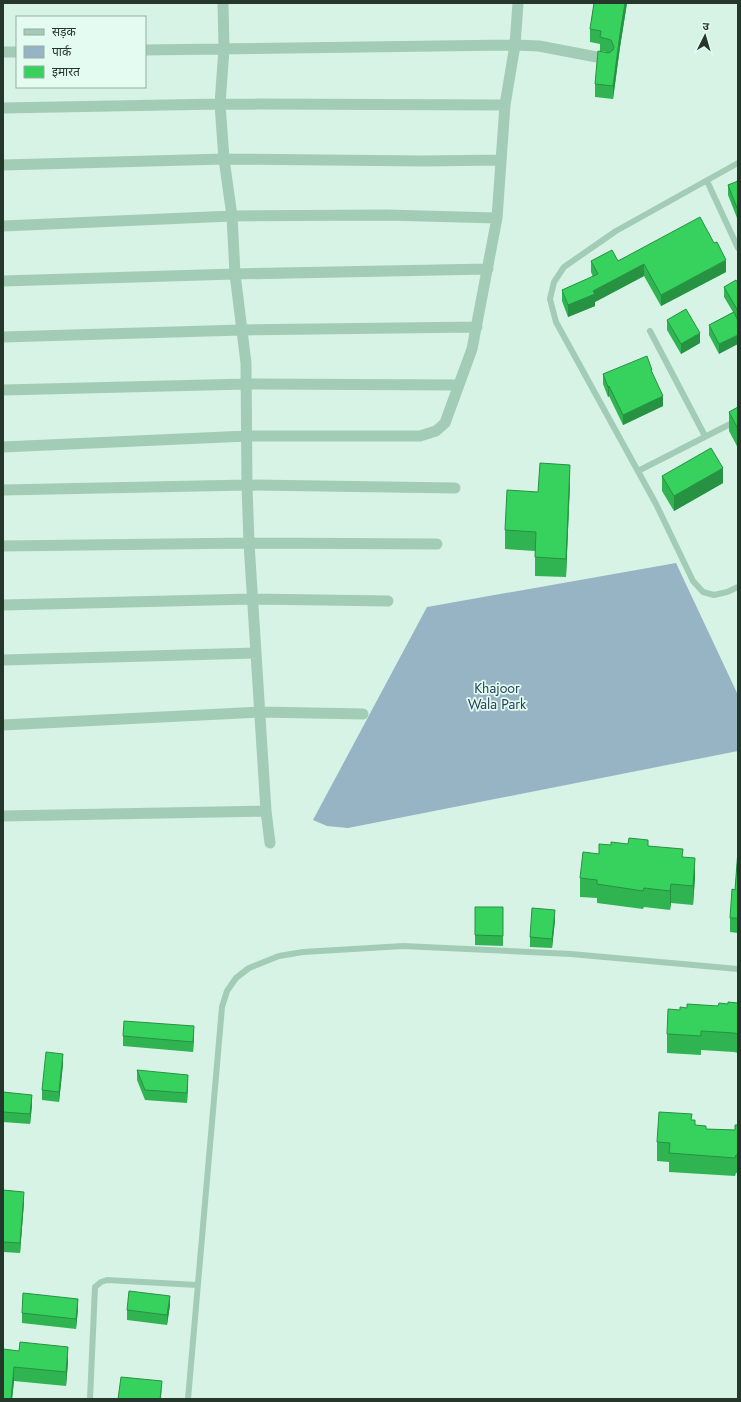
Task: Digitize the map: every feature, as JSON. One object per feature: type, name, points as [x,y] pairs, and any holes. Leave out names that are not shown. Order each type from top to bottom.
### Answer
[{"type":"street","points":[[223,3],[224,49],[220,104],[224,159],[232,216],[235,274],[247,384],[247,485],[249,542],[266,811],[270,843]]},
{"type":"street","points":[[3,447],[247,436],[420,436],[436,431],[445,423],[472,349],[477,327],[497,218],[505,105],[515,45],[518,3]]},
{"type":"street","points":[[146,50],[515,45],[539,46],[607,60]]},
{"type":"street","points":[[3,52],[16,52]]},
{"type":"street","points":[[3,108],[220,104],[505,105]]},
{"type":"street","points":[[3,165],[224,159],[424,161],[500,160]]},
{"type":"street","points":[[3,226],[232,216],[386,215],[497,218]]},
{"type":"street","points":[[3,281],[235,274],[488,269]]},
{"type":"street","points":[[3,337],[242,330],[477,327]]},
{"type":"street","points":[[3,390],[247,384],[459,385]]},
{"type":"street","points":[[3,490],[247,485],[455,488]]},
{"type":"street","points":[[3,546],[249,542],[437,544]]},
{"type":"street","points":[[3,605],[252,599],[388,601]]},
{"type":"street","points":[[3,660],[256,653]]},
{"type":"street","points":[[3,725],[260,712],[362,714]]},
{"type":"street","points":[[3,816],[266,811]]},
{"type":"lane","points":[[738,163],[616,232],[564,267],[554,282],[550,298],[556,322],[656,504],[693,581],[703,592],[714,595],[727,592],[738,587]]},
{"type":"lane","points":[[707,181],[738,248]]},
{"type":"lane","points":[[650,331],[706,436]]},
{"type":"lane","points":[[638,471],[738,420]]},
{"type":"lane","points":[[188,1399],[222,1007],[227,991],[236,978],[249,968],[279,956],[303,952],[403,946],[571,954],[738,969]]},
{"type":"lane","points":[[90,1399],[96,1287],[100,1282],[107,1280],[197,1285]]},
{"type":"green space","name":"Khajoor Wala Park","points":[[676,563],[738,695],[738,751],[348,828],[327,826],[313,820],[427,607]]},
{"type":"building","points":[[594,3],[625,3],[613,86],[595,84],[598,51],[609,53],[614,47],[611,40],[600,37],[601,31],[590,29]]},
{"type":"building","points":[[738,181],[738,208],[737,208],[728,185]]},
{"type":"building","points":[[700,217],[714,243],[717,242],[726,260],[661,295],[644,264],[593,291],[595,294],[568,305],[562,290],[598,274],[591,261],[612,250],[618,261]]},
{"type":"building","points":[[736,280],[738,282],[738,311],[724,287]]},
{"type":"building","points":[[686,309],[700,333],[681,344],[667,320]]},
{"type":"building","points":[[734,312],[738,321],[738,335],[719,344],[709,325]]},
{"type":"building","points":[[647,356],[651,370],[663,396],[623,415],[609,386],[608,387],[603,374]]},
{"type":"building","points":[[738,407],[738,429],[729,412]]},
{"type":"building","points":[[711,448],[723,468],[674,496],[662,476]]},
{"type":"building","points":[[540,463],[570,465],[566,559],[535,557],[536,532],[505,530],[507,490],[538,492]]},
{"type":"building","points":[[629,838],[648,840],[648,846],[683,849],[682,857],[695,858],[693,886],[671,884],[670,891],[644,888],[643,891],[597,884],[597,880],[580,878],[583,852],[599,854],[599,844],[611,845],[611,842],[628,844]]},
{"type":"building","points":[[738,850],[738,918],[730,918],[732,889],[735,890]]},
{"type":"building","points":[[475,907],[503,907],[503,936],[475,935]]},
{"type":"building","points":[[532,908],[555,910],[552,939],[530,937]]},
{"type":"building","points":[[728,1002],[738,1003],[738,1034],[701,1031],[701,1036],[667,1034],[668,1009],[680,1010],[680,1007],[687,1008],[687,1004],[718,1006],[719,1003],[728,1004]]},
{"type":"building","points":[[124,1021],[194,1026],[193,1042],[123,1036]]},
{"type":"building","points":[[46,1052],[63,1054],[59,1092],[42,1090]]},
{"type":"building","points":[[137,1070],[188,1075],[187,1093],[145,1090]]},
{"type":"building","points":[[3,1092],[32,1095],[30,1114],[3,1112]]},
{"type":"building","points":[[659,1112],[692,1114],[691,1120],[695,1120],[695,1125],[706,1126],[706,1129],[735,1130],[735,1125],[738,1125],[738,1155],[736,1155],[735,1158],[669,1153],[670,1143],[657,1142]]},
{"type":"building","points":[[3,1190],[24,1192],[20,1243],[3,1242]]},
{"type":"building","points":[[129,1291],[170,1296],[167,1315],[127,1310]]},
{"type":"building","points":[[23,1293],[78,1299],[76,1319],[22,1313]]},
{"type":"building","points":[[20,1342],[68,1347],[66,1372],[14,1367],[11,1399],[3,1399],[3,1349],[19,1351]]},
{"type":"building","points":[[121,1377],[162,1381],[160,1399],[118,1399]]}]
